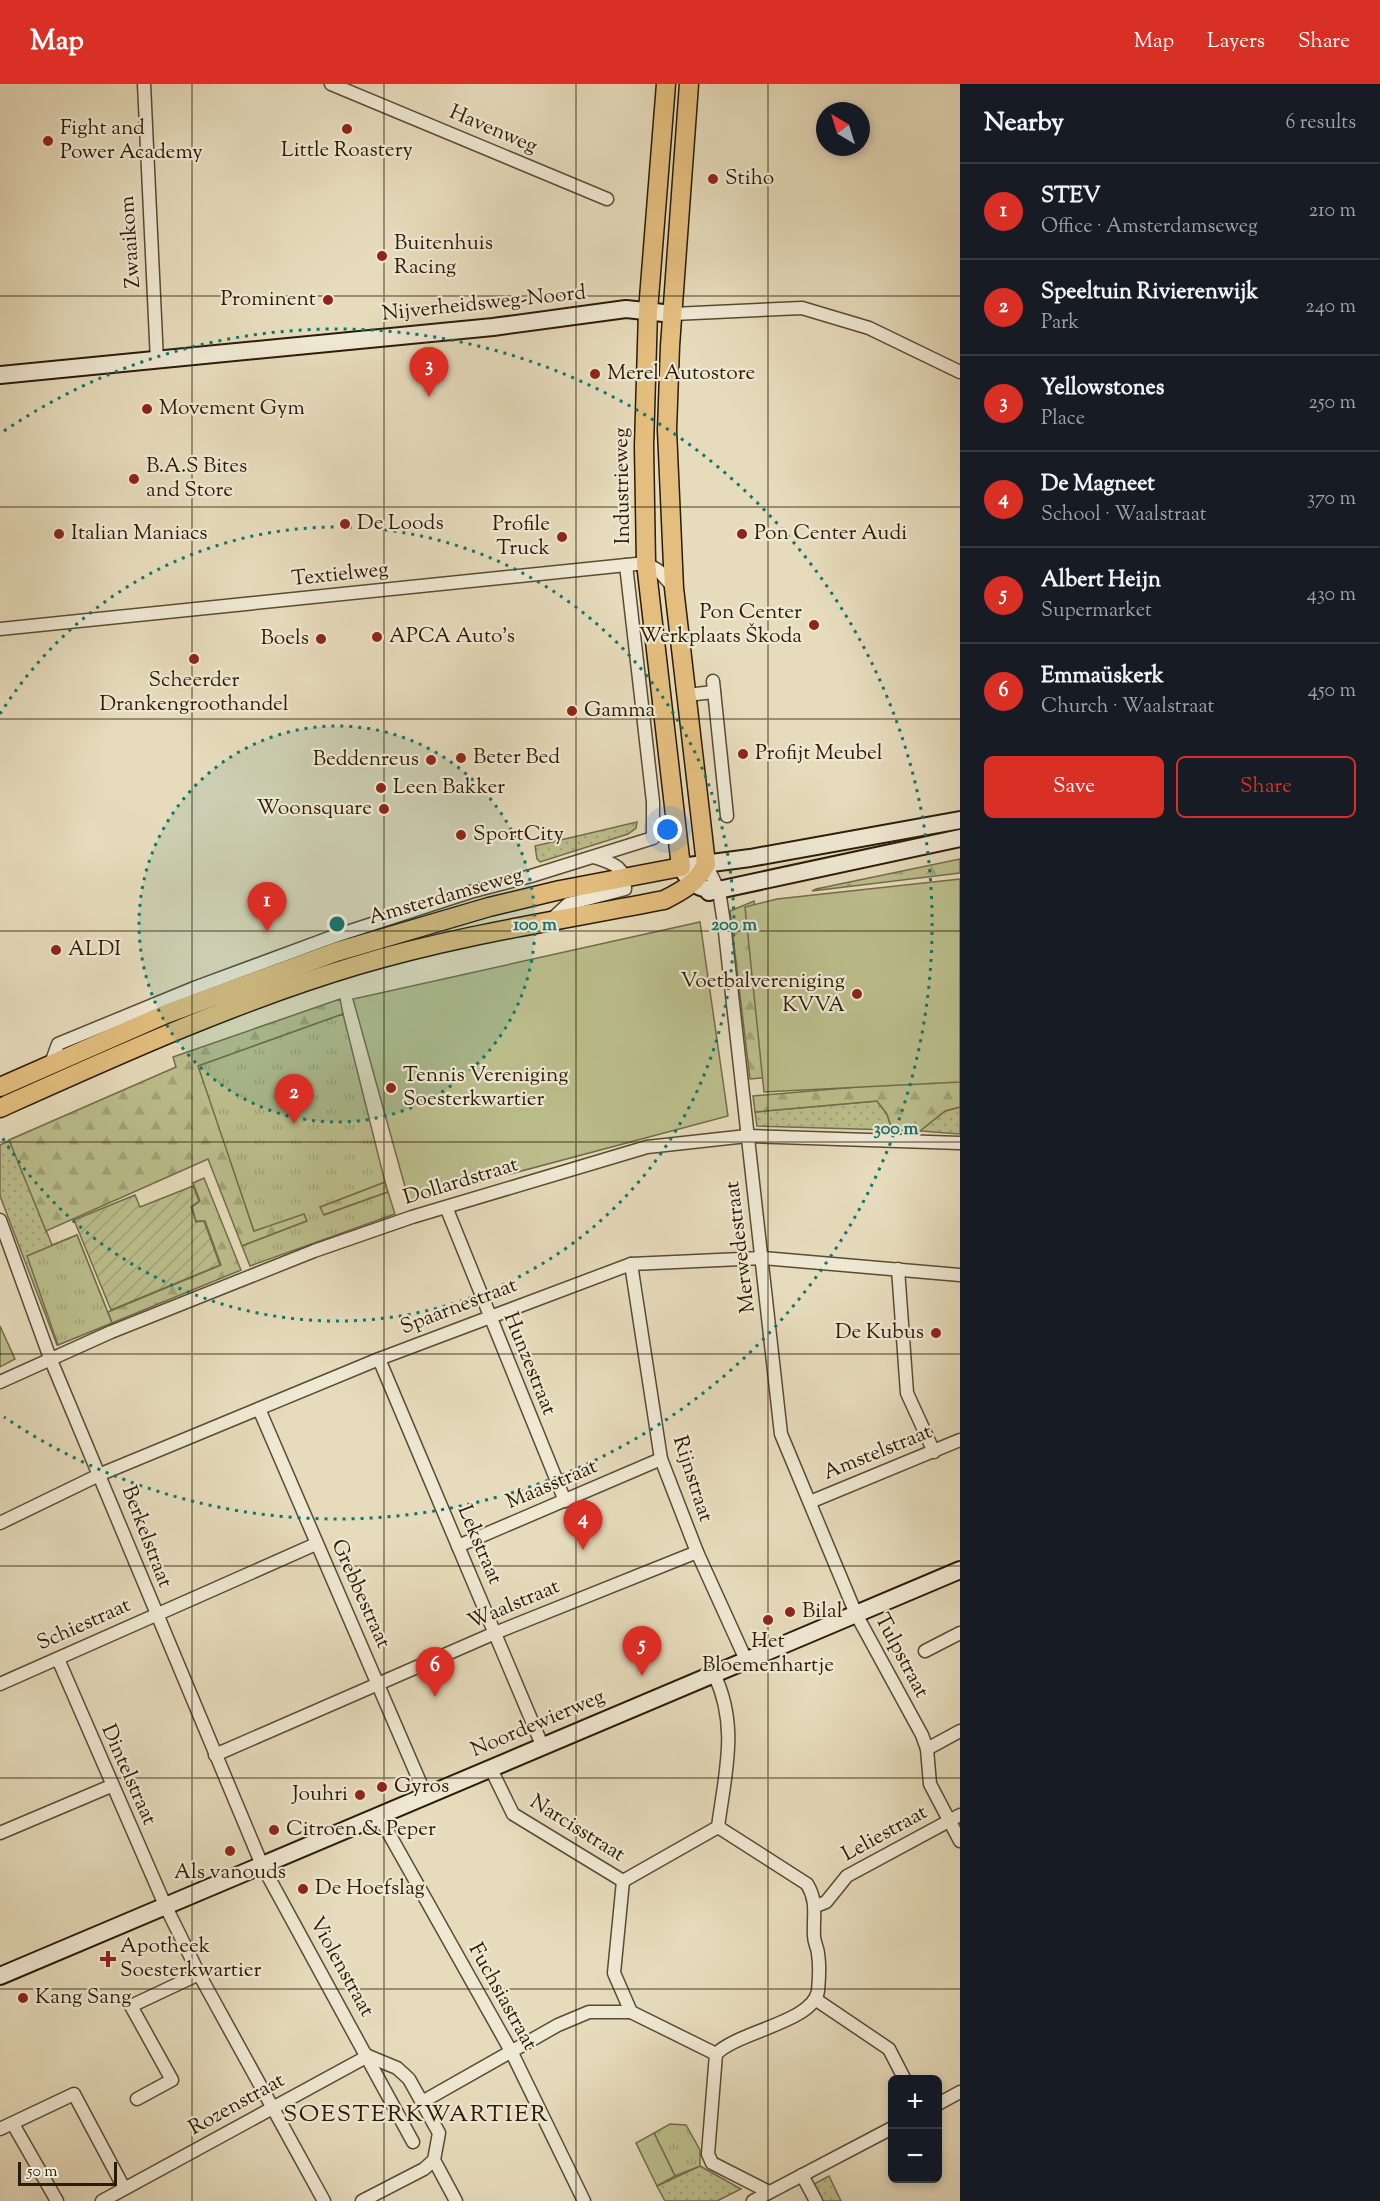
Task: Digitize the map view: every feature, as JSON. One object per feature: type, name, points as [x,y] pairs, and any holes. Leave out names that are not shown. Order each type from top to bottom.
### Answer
[{"type":"main road","name":"Industrieweg","points":[[666,84],[648,311],[644,446],[646,563],[681,867]]},
{"type":"main road","points":[[664,900],[700,874],[686,695],[674,588],[667,430],[689,84]]},
{"type":"main road","name":"Amsterdamseweg","points":[[0,1087],[166,1014],[326,956],[489,907],[624,877],[681,867]]},
{"type":"main road","name":"Amsterdamseweg","points":[[0,1108],[175,1029],[266,995],[351,967],[430,946],[664,900]]},
{"type":"street","name":"Zwaaikom","points":[[144,84],[157,361]]},
{"type":"street","name":"Havenweg","points":[[331,84],[606,199]]},
{"type":"street","name":"Nijverheidsweg-Noord","points":[[0,375],[493,327],[626,309],[673,314],[802,308],[869,328],[960,372]]},
{"type":"street","name":"Textielweg","points":[[0,629],[646,563]]},
{"type":"street","points":[[646,563],[659,571],[674,588]]},
{"type":"street","name":"Industrieweg","points":[[626,565],[653,802],[653,837]]},
{"type":"street","points":[[686,695],[714,686],[727,816]]},
{"type":"street","name":"Amsterdamseweg","points":[[681,867],[700,874],[960,820]]},
{"type":"street","name":"Amsterdamseweg","points":[[50,1066],[58,1044],[194,988],[332,937],[470,892],[594,857],[653,837]]},
{"type":"street","name":"Amsterdamseweg","points":[[664,900],[719,891],[960,838]]},
{"type":"street","points":[[594,857],[616,864],[623,870],[624,877]]},
{"type":"street","name":"Industrieweg","points":[[681,867],[700,874]]},
{"type":"street","points":[[700,874],[699,888],[719,891]]},
{"type":"street","name":"Merwedestraat","points":[[700,874],[719,891],[763,1258],[781,1434],[856,1614]]},
{"type":"street","name":"Amsterdamseweg","points":[[548,922],[568,904],[625,889],[624,877]]},
{"type":"street","name":"Dollardstraat","points":[[0,1382],[50,1358],[314,1251],[446,1207],[647,1147],[747,1136],[960,1143]]},
{"type":"street","name":"Hunzestraat","points":[[446,1207],[565,1501]]},
{"type":"street","name":"Berkelstraat","points":[[0,1220],[50,1358],[101,1474],[156,1614],[262,1865]]},
{"type":"street","name":"Spaarnestraat","points":[[0,1523],[101,1474],[259,1408],[489,1316],[631,1264],[763,1258],[960,1275]]},
{"type":"street","name":"Rijnstraat","points":[[631,1264],[661,1460],[697,1552],[747,1660]]},
{"type":"street","points":[[898,1269],[907,1393],[934,1452]]},
{"type":"street","name":"Lekstraat","points":[[380,1359],[542,1745]]},
{"type":"street","name":"Grebbestraat","points":[[259,1408],[426,1796]]},
{"type":"street","name":"Amstelstraat","points":[[810,1502],[960,1440]]},
{"type":"street","name":"Maasstraat","points":[[458,1546],[661,1460]]},
{"type":"street","name":"Schiestraat","points":[[0,1684],[316,1544]]},
{"type":"street","name":"Waalstraat","points":[[215,1755],[495,1633],[697,1552]]},
{"type":"street","name":"Noordewierweg","points":[[0,1976],[960,1569]]},
{"type":"street","name":"Tulpstraat","points":[[856,1614],[922,1735],[927,1749],[930,1784],[954,1818],[960,1841]]},
{"type":"street","name":"Tulpstraat","points":[[925,1651],[960,1633]]},
{"type":"street","name":"Dintelstraat","points":[[58,1659],[111,1786],[165,1905],[199,1974],[324,2201]]},
{"type":"street","points":[[714,1674],[723,1693],[730,1730],[718,1827]]},
{"type":"street","points":[[927,1749],[960,1731]]},
{"type":"street","name":"Narcisstraat","points":[[491,1768],[507,1803],[523,1822],[624,1881],[614,1973],[631,2012]]},
{"type":"street","points":[[0,1833],[111,1786]]},
{"type":"street","name":"Fuchsiastraat","points":[[379,1816],[511,2051],[584,2201]]},
{"type":"street","name":"Leliestraat","points":[[816,1906],[826,1902],[847,1876],[954,1818]]},
{"type":"street","points":[[624,1881],[718,1827]]},
{"type":"street","points":[[716,2054],[753,2031],[770,2028],[808,2008],[815,1999],[818,1954],[814,1938],[816,1906],[814,1895],[807,1884],[718,1827]]},
{"type":"street","name":"Violenstraat","points":[[262,1865],[368,2056],[374,2074],[412,2142]]},
{"type":"street","points":[[137,2099],[172,2080],[131,2006],[199,1974]]},
{"type":"street","points":[[815,1999],[889,2049],[903,2075]]},
{"type":"street","points":[[422,2102],[558,2025],[589,2012],[631,2012],[716,2054]]},
{"type":"street","points":[[716,2054],[708,2154],[712,2163],[769,2192]]},
{"type":"street","points":[[362,2201],[424,2169],[434,2160],[439,2133],[410,2079],[398,2068],[368,2056]]},
{"type":"street","name":"Rozenstraat","points":[[102,2201],[368,2056]]},
{"type":"street","points":[[942,2102],[960,2092]]},
{"type":"street","points":[[0,2129],[74,2094],[124,2188]]},
{"type":"street","points":[[13,2124],[57,2201]]},
{"type":"street","points":[[753,2201],[890,2129]]},
{"type":"street","points":[[434,2160],[456,2201]]},
{"type":"street","points":[[802,2175],[816,2201]]},
{"type":"green space","points":[[637,822],[636,828],[628,834],[540,862],[537,859],[535,846]]},
{"type":"green space","points":[[960,859],[960,873],[812,891],[816,889]]},
{"type":"green space","name":"Voetbalvereniging KVVA","points":[[960,879],[960,1082],[764,1092],[745,907],[777,899]]},
{"type":"green space","points":[[754,901],[773,1077],[750,1079],[730,911]]},
{"type":"green space","points":[[700,922],[728,1116],[409,1201],[353,999]]},
{"type":"green space","points":[[340,999],[343,1014],[199,1066],[254,1231],[304,1213],[307,1221],[242,1246],[208,1159],[46,1231],[9,1140],[176,1067],[173,1057]]},
{"type":"green space","points":[[343,1014],[385,1182],[320,1207],[324,1215],[388,1192],[395,1214],[250,1266],[242,1246],[307,1221],[304,1214],[254,1231],[198,1066]]},
{"type":"green space","points":[[960,1078],[960,1107],[945,1111],[920,1131],[892,1130],[887,1114],[877,1101],[755,1112],[753,1096]]},
{"type":"green space","points":[[877,1101],[887,1114],[892,1130],[757,1126],[755,1112]]},
{"type":"green space","points":[[960,1107],[960,1134],[920,1131],[945,1111]]},
{"type":"green space","points":[[10,1140],[52,1245],[77,1235],[112,1323],[57,1345],[0,1196],[0,1145]]},
{"type":"green space","points":[[204,1178],[241,1270],[112,1323],[108,1312],[221,1265],[205,1221],[196,1221],[192,1207],[200,1201],[193,1183]]},
{"type":"green space","points":[[385,1182],[388,1192],[323,1215],[320,1207]]},
{"type":"green space","points":[[193,1186],[199,1201],[191,1207],[196,1222],[204,1221],[220,1265],[111,1310],[74,1220],[135,1195],[140,1207]]},
{"type":"green space","points":[[77,1235],[112,1323],[58,1345],[27,1256]]},
{"type":"green space","points":[[0,1326],[15,1359],[0,1367]]},
{"type":"green space","points":[[670,2124],[686,2125],[700,2150],[700,2166],[675,2176],[654,2133]]},
{"type":"green space","points":[[654,2133],[675,2176],[657,2186],[636,2143]]},
{"type":"green space","points":[[700,2166],[741,2189],[717,2201],[665,2201],[657,2186]]},
{"type":"green space","points":[[829,2176],[841,2201],[823,2201],[814,2184]]},
{"type":"place","name":"Little Roastery","points":[[347,129]]},
{"type":"place","name":"Fight and Power Academy","points":[[48,141]]},
{"type":"place","name":"Stiho","points":[[713,179]]},
{"type":"place","name":"Buitenhuis Racing","points":[[382,256]]},
{"type":"place","name":"Prominent","points":[[328,300]]},
{"type":"place","name":"Merel Autostore","points":[[595,374]]},
{"type":"place","name":"Yellowstones","points":[[429,397]]},
{"type":"place","name":"Movement Gym","points":[[147,409]]},
{"type":"place","name":"B.A.S Bites and Store","points":[[134,479]]},
{"type":"place","name":"De Loods","points":[[345,524]]},
{"type":"place","name":"Italian Maniacs","points":[[59,534]]},
{"type":"place","name":"Pon Center Audi","points":[[742,534]]},
{"type":"place","name":"Profile Truck","points":[[562,537]]},
{"type":"place","name":"Pon Center Werkplaats Škoda","points":[[814,625]]},
{"type":"place","name":"APCA Auto's","points":[[377,637]]},
{"type":"place","name":"Boels","points":[[321,639]]},
{"type":"place","name":"Scheerder Drankengroothandel","points":[[194,659]]},
{"type":"place","name":"Gamma","points":[[572,711]]},
{"type":"place","name":"Profijt Meubel","points":[[743,754]]},
{"type":"place","name":"Beter Bed","points":[[461,758]]},
{"type":"place","name":"Beddenreus","points":[[431,760]]},
{"type":"place","name":"Leen Bakker","points":[[381,788]]},
{"type":"place","name":"Woonsquare","points":[[384,809]]},
{"type":"place","name":"SportCity","points":[[461,835]]},
{"type":"place","name":"STEV","points":[[267,932]]},
{"type":"place","name":"ALDI","points":[[56,950]]},
{"type":"place","name":"Voetbalvereniging KVVA","points":[[857,994]]},
{"type":"place","name":"Tennis Vereniging Soesterkwartier","points":[[391,1088]]},
{"type":"place","name":"Speeltuin Rivierenwijk","points":[[294,1124]]},
{"type":"place","name":"De Kubus","points":[[936,1333]]},
{"type":"place","name":"De Magneet","points":[[583,1550]]},
{"type":"place","name":"Bilal","points":[[790,1612]]},
{"type":"place","name":"Het Bloemenhartje","points":[[768,1620]]},
{"type":"place","name":"Albert Heijn","points":[[642,1676]]},
{"type":"place","name":"Emmaüskerk","points":[[435,1697]]},
{"type":"place","name":"Gyros","points":[[382,1787]]},
{"type":"place","name":"Jouhri","points":[[360,1795]]},
{"type":"place","name":"Citroen & Peper","points":[[274,1830]]},
{"type":"place","name":"Als vanouds","points":[[230,1851]]},
{"type":"place","name":"De Hoefslag","points":[[303,1889]]},
{"type":"place","name":"Apotheek Soesterkwartier","points":[[108,1959]]},
{"type":"place","name":"Kang Sang","points":[[23,1998]]},
{"type":"district","name":"SOESTERKWARTIER","points":[[416,2115]]}]
